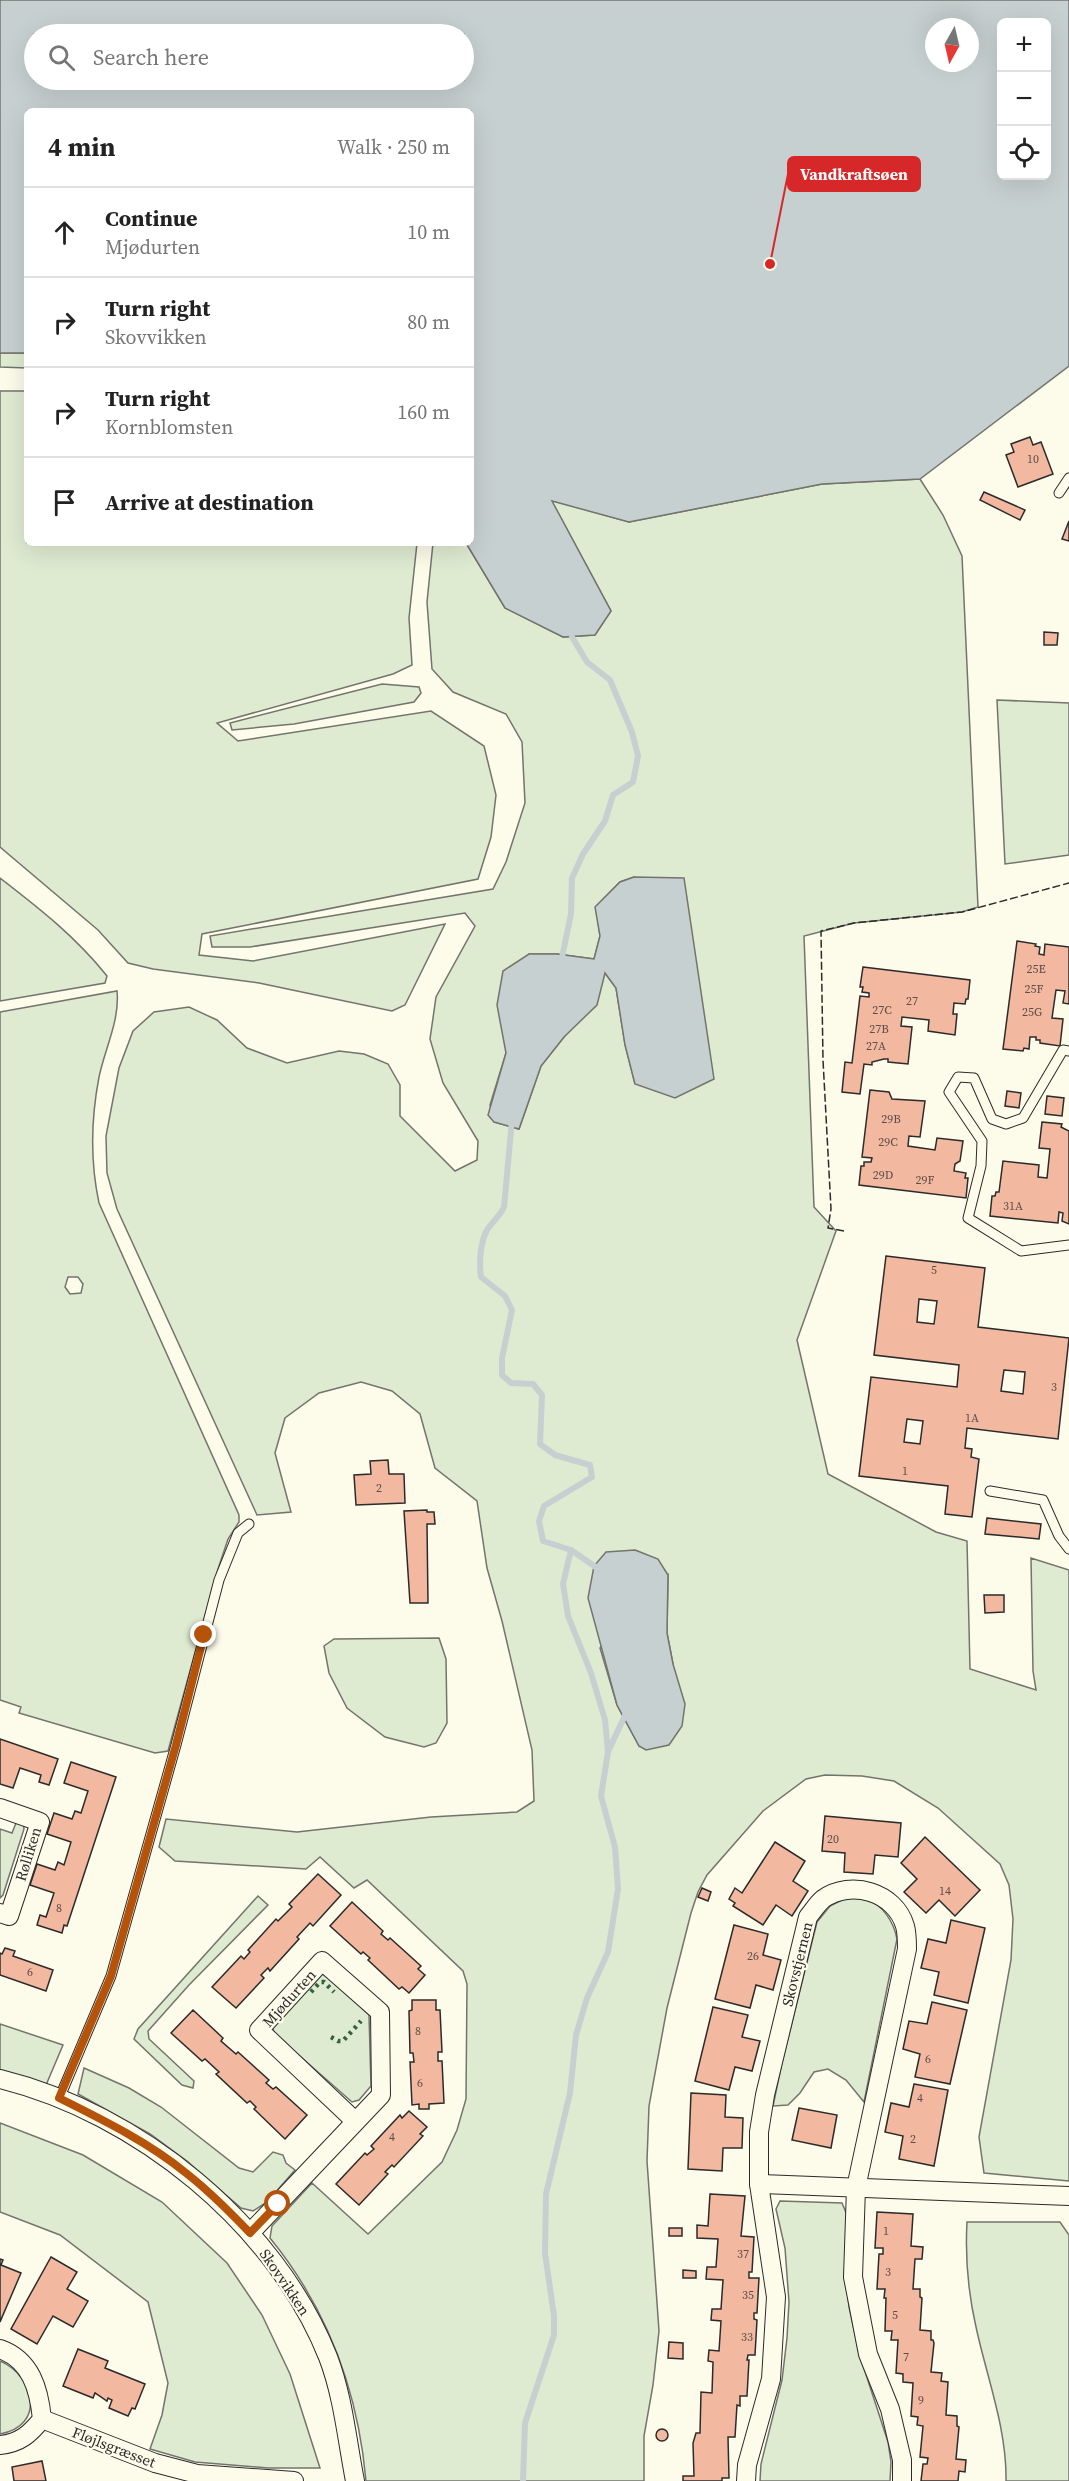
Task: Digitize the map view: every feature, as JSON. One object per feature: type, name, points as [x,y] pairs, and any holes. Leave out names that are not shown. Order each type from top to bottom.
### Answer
[{"type":"street","name":"Rølliken","points":[[0,1808],[40,1822],[9,1916],[0,1913]]},
{"type":"street","name":"Skovstjernen","points":[[746,2481],[747,2465],[771,2379],[776,2297],[759,2184],[759,2132],[765,2095],[808,1917],[823,1900],[837,1893],[861,1890],[882,1895],[898,1911],[905,1926],[907,1949],[856,2188],[853,2277],[868,2354],[890,2409],[902,2460],[902,2481]]},
{"type":"street","name":"Mjødurten","points":[[250,2233],[354,2120],[381,2095],[380,2012],[322,1961],[259,2030],[354,2120]]},
{"type":"street","name":"Skovvikken","points":[[0,2079],[59,2098],[113,2125],[164,2156],[208,2191],[250,2233],[294,2289],[328,2356],[334,2373],[355,2481]]},
{"type":"street","points":[[759,2184],[1069,2196]]},
{"type":"street","points":[[0,2349],[8,2352],[29,2370],[39,2392],[42,2419],[29,2434],[12,2444],[0,2445]]},
{"type":"street","name":"Fløjlsgræsset","points":[[42,2419],[154,2463],[198,2474],[294,2481]]},
{"type":"lane","points":[[1059,493],[1069,478]]},
{"type":"lane","points":[[1069,1051],[1063,1050],[1023,1118],[1006,1124],[992,1119],[974,1078],[958,1077],[949,1092],[982,1141],[981,1166],[968,1218],[1021,1251],[1069,1245]]},
{"type":"lane","points":[[990,1491],[1043,1500],[1059,1536],[1069,1549]]},
{"type":"lane","points":[[59,2098],[111,1976],[176,1745],[219,1580],[238,1533],[249,1524]]},
{"type":"green space","points":[[0,353],[24,353],[24,368],[0,367]]},
{"type":"green space","points":[[0,391],[24,391],[24,546],[417,546],[409,618],[412,665],[393,674],[217,723],[238,741],[431,711],[484,746],[496,795],[491,837],[478,879],[202,934],[199,955],[253,961],[445,924],[405,1005],[392,1011],[259,983],[153,969],[128,963],[98,930],[0,847]]},
{"type":"green space","points":[[920,479],[943,515],[962,556],[978,907],[962,912],[854,923],[804,936],[814,1207],[836,1231],[797,1340],[828,1474],[936,1532],[967,1541],[970,1669],[1036,1690],[1033,1671],[1031,1558],[1069,1570],[1069,2181],[984,2173],[979,2137],[1011,1960],[1013,1919],[1009,1885],[1000,1864],[938,1808],[894,1781],[862,1776],[825,1775],[806,1779],[763,1811],[707,1875],[691,1913],[667,2008],[649,2106],[647,2161],[659,2331],[644,2436],[644,2481],[366,2481],[356,2415],[336,2352],[308,2293],[270,2238],[272,2226],[312,2183],[368,2234],[442,2162],[457,2130],[466,2099],[467,1984],[463,1971],[367,1880],[354,1888],[320,1857],[306,1869],[175,1861],[159,1847],[166,1819],[297,1832],[431,1817],[517,1812],[534,1801],[532,1750],[502,1621],[487,1568],[477,1501],[435,1468],[420,1414],[392,1391],[361,1382],[319,1393],[285,1418],[275,1453],[291,1512],[257,1515],[117,1209],[107,1173],[106,1136],[119,1068],[133,1031],[154,1012],[189,1007],[217,1020],[247,1048],[287,1063],[339,1051],[364,1054],[388,1064],[400,1085],[400,1116],[455,1171],[477,1160],[478,1141],[443,1083],[430,1039],[436,997],[475,926],[465,913],[250,947],[212,947],[210,936],[493,889],[506,862],[525,803],[522,742],[506,714],[453,692],[432,669],[427,602],[433,546],[468,546],[505,608],[563,637],[595,635],[611,611],[551,500],[629,522],[822,484]],"holes":[[[634,877],[635,1084],[625,1044],[616,988],[605,973],[564,1037],[541,1066],[519,1129],[494,1122],[490,1105],[506,1053],[529,954],[557,954],[594,959],[600,936],[596,907],[620,882]],[[668,1575],[667,1633],[673,1664],[639,1746],[617,1705],[600,1648]]]},
{"type":"green space","points":[[382,684],[419,687],[421,693],[414,702],[294,724],[232,730],[230,723]]},
{"type":"green space","points":[[997,700],[1069,703],[1069,855],[1005,864]]},
{"type":"green space","points":[[0,878],[83,948],[107,976],[105,983],[0,1001]]},
{"type":"green space","points":[[117,991],[116,1013],[99,1077],[94,1108],[93,1156],[99,1203],[239,1515],[239,1522],[228,1539],[218,1569],[168,1751],[155,1753],[19,1713],[21,1707],[0,1700],[0,1012]],"holes":[[[68,1277],[78,1277],[83,1284],[81,1293],[70,1294],[65,1287]]]},
{"type":"green space","points":[[439,1638],[446,1659],[447,1723],[436,1743],[424,1747],[385,1737],[347,1708],[329,1673],[324,1646],[334,1639]]},
{"type":"green space","points":[[18,1818],[23,1821],[24,1829],[3,1895],[0,1898],[0,1829],[12,1833]]},
{"type":"green space","points":[[258,1896],[268,1905],[189,1985],[148,2031],[149,2039],[194,2081],[193,2088],[182,2085],[134,2039],[138,2029]]},
{"type":"green space","points":[[846,1898],[864,1898],[878,1905],[890,1921],[897,1939],[864,2102],[846,2080],[828,2069],[814,2072],[800,2093],[788,2105],[773,2106],[817,1922],[830,1906]]},
{"type":"green space","points":[[320,1974],[327,1975],[369,2015],[371,2086],[359,2100],[352,2102],[273,2030],[274,2024]]},
{"type":"green space","points":[[0,2024],[63,2045],[46,2085],[0,2070]]},
{"type":"green space","points":[[84,2068],[129,2088],[161,2107],[239,2168],[253,2172],[273,2152],[283,2155],[286,2163],[295,2170],[267,2202],[253,2211],[241,2208],[187,2161],[150,2134],[78,2094]]},
{"type":"green space","points":[[0,2123],[83,2155],[162,2202],[227,2263],[262,2315],[290,2374],[320,2468],[268,2468],[195,2462],[150,2449],[162,2415],[168,2383],[148,2302],[60,2235],[0,2212]]},
{"type":"green space","points":[[780,2201],[842,2203],[847,2215],[845,2268],[849,2307],[859,2353],[888,2442],[891,2462],[890,2481],[760,2481],[761,2464],[782,2380],[787,2338],[789,2302],[785,2248],[776,2209]]},
{"type":"green space","points":[[967,2222],[1060,2222],[1069,2235],[1069,2481],[1006,2481],[1000,2423],[971,2301],[966,2249]]},
{"type":"green space","points":[[0,2361],[12,2368],[21,2378],[28,2389],[30,2400],[29,2411],[24,2421],[15,2429],[0,2434]]},
{"type":"shaded area","points":[[0,0],[1069,0],[1069,366],[920,479],[822,484],[629,522],[552,501],[611,611],[595,635],[563,637],[505,608],[468,546],[474,546],[474,108],[24,108],[24,353],[0,353]]},
{"type":"shaded area","points":[[634,877],[684,878],[714,1079],[675,1098],[635,1084],[625,1045],[616,988],[605,973],[597,1005],[564,1037],[541,1066],[519,1129],[494,1122],[488,1115],[506,1053],[497,1005],[503,971],[529,954],[557,954],[594,959],[600,936],[595,907],[620,882]]},
{"type":"shaded area","points":[[635,1550],[658,1559],[668,1575],[667,1633],[673,1664],[685,1704],[682,1726],[669,1745],[646,1750],[639,1746],[617,1705],[588,1598],[594,1566],[606,1552]]},
{"type":"building","points":[[1030,437],[1033,445],[1041,442],[1053,474],[1018,487],[1006,455],[1014,452],[1011,444]]},
{"type":"building","points":[[984,492],[1025,510],[1020,520],[980,500]]},
{"type":"building","points":[[1069,521],[1069,541],[1062,539]]},
{"type":"building","points":[[1044,632],[1058,633],[1057,645],[1044,645]]},
{"type":"building","points":[[1017,941],[1036,944],[1035,946],[1040,947],[1039,954],[1044,955],[1045,944],[1069,947],[1069,1004],[1063,1003],[1065,991],[1056,990],[1052,1018],[1063,1019],[1060,1046],[1040,1043],[1036,1037],[1030,1037],[1029,1049],[1024,1048],[1023,1051],[1003,1049]]},
{"type":"building","points":[[863,967],[970,980],[968,999],[965,1004],[954,1003],[953,1014],[957,1014],[955,1035],[928,1031],[929,1020],[902,1017],[901,1026],[912,1027],[908,1064],[888,1062],[888,1059],[884,1059],[872,1062],[872,1065],[864,1064],[860,1094],[842,1092],[845,1062],[852,1063],[860,996],[869,997],[869,993],[862,992],[863,987],[860,987]]},
{"type":"building","points":[[870,1090],[889,1092],[892,1099],[925,1101],[920,1137],[909,1136],[908,1146],[935,1150],[937,1138],[963,1141],[960,1161],[955,1164],[954,1171],[966,1173],[965,1178],[968,1178],[966,1198],[859,1185],[861,1166],[864,1166],[864,1162],[871,1162],[872,1158],[862,1157]]},
{"type":"building","points":[[1007,1091],[1021,1093],[1019,1108],[1005,1106]]},
{"type":"building","points":[[1047,1096],[1064,1098],[1062,1116],[1045,1114]]},
{"type":"building","points":[[1042,1122],[1062,1124],[1061,1127],[1069,1131],[1069,1224],[1062,1221],[1063,1213],[1059,1212],[1058,1223],[990,1216],[992,1196],[999,1192],[1003,1161],[1039,1165],[1038,1177],[1047,1178],[1050,1149],[1039,1148]]},
{"type":"building","points":[[886,1256],[985,1268],[978,1327],[1069,1338],[1058,1439],[967,1428],[965,1448],[972,1449],[971,1457],[979,1459],[972,1517],[945,1514],[948,1486],[859,1476],[871,1377],[957,1387],[959,1365],[874,1355]],"holes":[[[919,1299],[937,1301],[934,1324],[917,1322]],[[1004,1370],[1025,1372],[1023,1394],[1001,1391]],[[907,1419],[923,1421],[920,1444],[904,1442]]]},
{"type":"building","points":[[388,1460],[389,1474],[404,1474],[405,1503],[356,1505],[354,1475],[371,1474],[370,1461]]},
{"type":"building","points":[[427,1510],[427,1512],[434,1512],[435,1524],[427,1524],[428,1603],[410,1603],[404,1511]]},
{"type":"building","points":[[987,1518],[1041,1524],[1039,1539],[985,1534]]},
{"type":"building","points":[[984,1595],[1004,1595],[1004,1612],[985,1613]]},
{"type":"building","points":[[0,1739],[58,1759],[49,1785],[39,1782],[41,1775],[20,1768],[13,1788],[0,1784]]},
{"type":"building","points":[[71,1762],[116,1777],[67,1926],[64,1925],[62,1933],[37,1925],[40,1915],[46,1917],[54,1893],[30,1885],[37,1864],[55,1870],[58,1862],[64,1865],[71,1842],[47,1834],[54,1813],[72,1819],[75,1811],[81,1813],[88,1791],[64,1783]]},
{"type":"building","points":[[825,1816],[901,1823],[898,1857],[875,1855],[873,1874],[844,1872],[845,1853],[822,1851]]},
{"type":"building","points":[[925,1837],[980,1890],[955,1916],[939,1900],[926,1913],[904,1892],[917,1879],[901,1863]]},
{"type":"building","points":[[775,1842],[805,1861],[793,1881],[808,1891],[792,1916],[776,1905],[763,1925],[733,1906],[735,1903],[729,1899],[735,1888],[742,1893]]},
{"type":"building","points":[[318,1874],[341,1895],[313,1926],[310,1923],[270,1971],[268,1968],[261,1975],[264,1978],[236,2008],[212,1987],[241,1956],[244,1959],[250,1952],[248,1950],[276,1919],[278,1921],[292,1907],[289,1904]]},
{"type":"building","points":[[702,1888],[711,1892],[708,1901],[698,1897]]},
{"type":"building","points":[[352,1902],[383,1931],[381,1934],[388,1940],[390,1938],[421,1966],[418,1969],[425,1975],[409,1993],[402,1987],[399,1989],[368,1960],[370,1958],[363,1952],[361,1954],[330,1926]]},
{"type":"building","points":[[951,1920],[985,1928],[968,2003],[934,1995],[939,1972],[921,1968],[928,1939],[946,1943]]},
{"type":"building","points":[[734,1925],[768,1934],[763,1955],[781,1960],[773,1990],[756,1985],[750,2008],[715,1999]]},
{"type":"building","points":[[5,1948],[15,1951],[13,1956],[53,1970],[46,1991],[0,1975],[0,1953],[2,1954]]},
{"type":"building","points":[[412,2000],[436,2000],[436,2010],[440,2010],[442,2052],[438,2052],[438,2061],[442,2061],[444,2103],[429,2104],[429,2109],[419,2109],[419,2104],[412,2105],[410,2062],[414,2062],[413,2053],[410,2053],[409,2011],[412,2010]]},
{"type":"building","points":[[932,2002],[967,2010],[950,2084],[915,2077],[920,2054],[903,2049],[909,2021],[927,2024]]},
{"type":"building","points":[[713,2007],[748,2015],[742,2037],[760,2041],[752,2071],[735,2067],[729,2090],[695,2081]]},
{"type":"building","points":[[193,2010],[223,2038],[221,2041],[236,2054],[238,2052],[269,2080],[266,2083],[273,2089],[276,2087],[307,2115],[285,2139],[254,2109],[256,2107],[250,2101],[247,2103],[216,2074],[219,2072],[205,2059],[202,2061],[171,2033]]},
{"type":"building","points":[[914,2084],[948,2090],[934,2166],[899,2159],[903,2136],[885,2132],[891,2103],[909,2107]]},
{"type":"building","points":[[691,2093],[726,2095],[725,2117],[743,2118],[742,2148],[723,2148],[722,2171],[688,2169]]},
{"type":"building","points":[[799,2108],[837,2115],[831,2148],[792,2140]]},
{"type":"building","points":[[409,2111],[427,2127],[420,2134],[423,2136],[394,2167],[392,2165],[385,2172],[388,2174],[359,2205],[336,2184],[365,2153],[367,2155],[374,2149],[371,2146],[400,2115],[402,2118]]},
{"type":"building","points":[[710,2194],[745,2196],[741,2236],[754,2237],[752,2272],[749,2272],[749,2278],[759,2278],[757,2313],[754,2313],[754,2319],[757,2320],[755,2355],[748,2355],[747,2396],[740,2396],[740,2406],[737,2405],[735,2437],[728,2437],[729,2478],[722,2478],[722,2481],[683,2481],[683,2476],[694,2476],[693,2443],[696,2433],[700,2433],[701,2392],[712,2393],[713,2362],[708,2361],[709,2350],[719,2351],[721,2321],[711,2320],[712,2309],[721,2309],[723,2280],[706,2279],[707,2267],[716,2267],[718,2239],[697,2238],[697,2225],[708,2226]]},
{"type":"building","points":[[877,2212],[913,2214],[911,2246],[923,2247],[922,2259],[915,2259],[913,2289],[920,2289],[922,2298],[920,2330],[931,2331],[931,2340],[934,2343],[931,2372],[942,2373],[941,2381],[948,2382],[946,2415],[957,2416],[959,2427],[956,2459],[966,2460],[965,2472],[959,2471],[958,2481],[921,2481],[923,2464],[927,2464],[928,2458],[920,2457],[923,2426],[917,2425],[918,2417],[911,2416],[913,2383],[903,2382],[903,2374],[896,2373],[898,2340],[891,2340],[892,2331],[885,2331],[885,2289],[877,2289],[879,2254],[883,2254],[883,2248],[875,2248]]},
{"type":"building","points":[[669,2228],[682,2228],[682,2236],[669,2236]]},
{"type":"building","points":[[51,2257],[77,2272],[67,2289],[88,2301],[73,2327],[53,2316],[37,2344],[11,2329]]},
{"type":"building","points":[[0,2259],[3,2260],[1,2265],[21,2273],[0,2322]]},
{"type":"building","points":[[683,2270],[696,2271],[696,2278],[683,2278]]},
{"type":"building","points":[[669,2342],[683,2343],[683,2359],[668,2358]]},
{"type":"building","points":[[78,2349],[108,2361],[105,2368],[145,2384],[135,2409],[132,2408],[128,2416],[109,2408],[112,2400],[108,2398],[107,2401],[95,2393],[93,2398],[63,2386]]},
{"type":"building","points":[[662,2429],[668,2435],[662,2441],[656,2435]]},
{"type":"building","points":[[42,2461],[46,2481],[14,2481],[12,2467]]},
{"type":"waterway","points":[[561,962],[571,914],[572,878],[583,854],[605,821],[613,795],[633,782],[638,756],[632,732],[610,680],[587,662],[572,637]]},
{"type":"waterway","points":[[512,1120],[504,1207],[489,1227],[483,1241],[481,1277],[505,1296],[512,1310],[502,1358],[502,1375],[511,1383],[533,1384],[542,1395],[540,1444],[555,1455],[590,1465],[592,1477],[544,1506],[539,1521],[543,1541],[571,1550],[600,1570]]},
{"type":"waterway","points":[[571,1550],[563,1584],[568,1616],[591,1673],[605,1720],[608,1752]]},
{"type":"waterway","points":[[523,2481],[525,2423],[554,2335],[554,2316],[545,2253],[546,2194],[570,2093],[576,2035],[587,1998],[608,1952],[618,1889],[615,1847],[601,1796],[608,1752],[627,1711]]},
{"type":"hedge","points":[[311,1992],[320,1982],[324,1982],[334,1992]]},
{"type":"hedge","points":[[331,2037],[343,2041],[361,2021]]},
{"type":"fence","points":[[844,1231],[828,1228],[831,1209],[823,1060],[821,931],[854,923],[962,912],[1069,883]]},
{"type":"place","name":"Vandkraftsøen","points":[[770,264]]},
{"type":"route","points":[[204,1635],[176,1745],[111,1976],[59,2098],[113,2125],[164,2156],[208,2191],[250,2233],[278,2204]]}]
